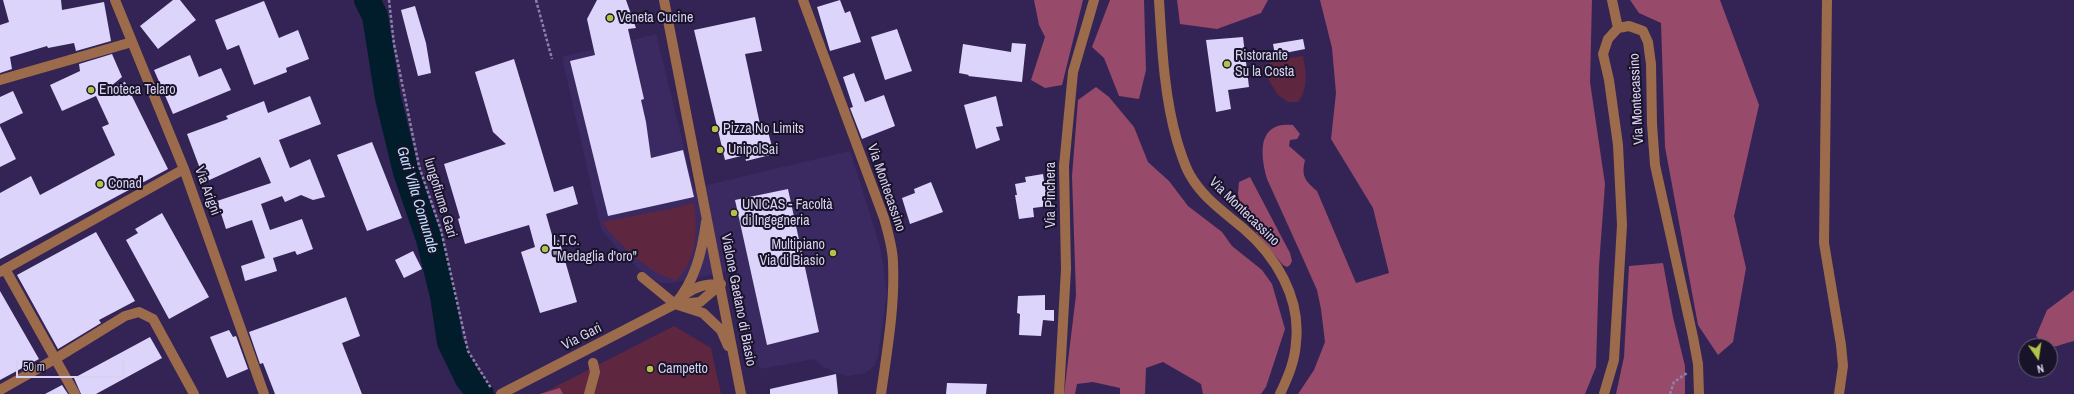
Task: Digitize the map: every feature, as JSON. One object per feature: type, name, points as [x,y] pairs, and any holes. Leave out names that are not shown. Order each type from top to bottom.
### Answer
[{"type":"street","name":"Via Arigni","points":[[114,0],[184,169],[264,394]]},
{"type":"street","name":"Vialone Gaetano di Biasio","points":[[664,0],[721,284],[741,394]]},
{"type":"street","name":"Via Montecassino","points":[[803,0],[884,218],[889,239],[893,262],[893,294],[881,394]]},
{"type":"street","name":"Via Pinchera","points":[[1059,394],[1066,269],[1064,166],[1072,72],[1094,0]]},
{"type":"street","name":"Via Montecassino","points":[[1160,0],[1162,54],[1167,100],[1182,158],[1189,175],[1200,192],[1243,228],[1268,253],[1287,285],[1294,313],[1297,342],[1291,370],[1280,394]]},
{"type":"street","points":[[1612,0],[1618,28]]},
{"type":"street","points":[[1827,0],[1824,243],[1843,366],[1838,394]]},
{"type":"street","name":"Via Montecassino","points":[[1604,394],[1614,360],[1622,225],[1618,145],[1609,80],[1603,54],[1608,38],[1618,28],[1629,26],[1643,31],[1648,42],[1651,64],[1652,124],[1655,166],[1698,364],[1699,394]]},
{"type":"street","points":[[0,80],[132,42]]},
{"type":"street","points":[[75,394],[3,270],[184,169]]},
{"type":"street","points":[[678,300],[700,257],[707,214]]},
{"type":"street","points":[[642,277],[678,300],[703,313],[721,330],[734,358]]},
{"type":"street","name":"Via Gari","points":[[501,394],[678,300],[695,287],[703,284],[721,284]]},
{"type":"street","name":"Via Gari","points":[[678,300],[688,304],[700,302],[721,284]]},
{"type":"street","points":[[0,390],[55,359],[125,316],[139,312],[153,319],[194,394]]},
{"type":"street","points":[[589,394],[595,372],[593,363]]},
{"type":"path","name":"lungofiume Gari","points":[[389,0],[394,44],[419,166],[441,230],[468,351],[493,394]]},
{"type":"path","points":[[536,0],[552,59]]},
{"type":"path","points":[[1670,394],[1674,382],[1698,364]]},
{"type":"shaded area","points":[[1034,0],[1083,0],[1062,85],[1045,88],[1031,80],[1045,37],[1039,25]]},
{"type":"shaded area","points":[[1110,0],[1144,0],[1146,70],[1139,99],[1119,96],[1104,58],[1092,47]]},
{"type":"shaded area","points":[[1177,0],[1268,0],[1261,13],[1217,29],[1180,24]]},
{"type":"shaded area","points":[[1320,0],[1592,0],[1590,82],[1605,184],[1599,266],[1596,367],[1585,394],[1298,394],[1314,370],[1325,342],[1317,290],[1267,179],[1263,159],[1264,141],[1267,134],[1273,128],[1281,125],[1293,125],[1300,134],[1297,139],[1290,140],[1289,146],[1305,160],[1305,178],[1317,191],[1356,283],[1389,273],[1373,208],[1331,139],[1336,93],[1332,48]]},
{"type":"shaded area","points":[[1630,0],[1720,0],[1759,105],[1734,216],[1746,268],[1733,342],[1718,355],[1698,325],[1665,147],[1661,23],[1639,13]]},
{"type":"shaded area","name":"UNICAS - Facoltà di Ingegneria","points":[[656,34],[694,188],[850,151],[880,246],[887,292],[878,357],[874,366],[865,373],[848,376],[839,374],[822,366],[815,359],[760,369],[736,269],[673,283],[660,283],[641,271],[617,248],[601,229],[562,57]]},
{"type":"shaded area","points":[[1303,56],[1306,74],[1304,91],[1298,102],[1288,102],[1278,95],[1261,68],[1275,60]]},
{"type":"shaded area","points":[[1096,87],[1109,97],[1134,127],[1148,162],[1169,181],[1188,206],[1222,232],[1232,246],[1262,270],[1272,284],[1285,329],[1266,387],[1261,394],[1203,394],[1201,384],[1163,362],[1146,368],[1145,394],[1120,394],[1120,388],[1093,382],[1077,384],[1075,394],[1064,394],[1076,295],[1072,176],[1078,100]]},
{"type":"shaded area","points":[[1250,177],[1290,253],[1292,261],[1287,267],[1283,265],[1242,215],[1238,194],[1239,182]]},
{"type":"shaded area","points":[[694,203],[696,234],[692,254],[684,272],[677,280],[667,278],[646,266],[616,239],[602,222],[665,210]]},
{"type":"shaded area","points":[[1663,263],[1673,317],[1685,366],[1685,394],[1616,394],[1624,357],[1629,266]]},
{"type":"shaded area","points":[[2074,290],[2074,341],[2058,346],[2058,338],[2038,338],[2036,336],[2047,310]]},
{"type":"shaded area","points":[[674,326],[711,348],[721,394],[541,394]]},
{"type":"shaded area","points":[[560,388],[563,394],[540,394]]},
{"type":"building","points":[[3,0],[61,0],[62,10],[104,2],[111,41],[76,51],[74,43],[48,48],[47,46],[10,57],[12,69],[0,73],[0,25],[9,22]]},
{"type":"building","points":[[173,0],[180,0],[196,20],[158,49],[140,26]]},
{"type":"building","points":[[597,0],[626,0],[636,28],[628,29],[644,99],[641,100],[651,158],[683,150],[694,197],[608,216],[570,61],[595,55],[587,19]]},
{"type":"building","points":[[840,0],[845,13],[850,11],[861,42],[830,51],[817,7]]},
{"type":"building","points":[[264,1],[279,38],[298,30],[309,59],[286,68],[287,72],[254,85],[239,45],[227,50],[215,20]]},
{"type":"building","points":[[415,6],[426,43],[431,73],[418,76],[401,10]]},
{"type":"building","points":[[755,17],[762,51],[745,54],[761,129],[767,128],[774,154],[746,161],[745,155],[725,160],[694,30]]},
{"type":"building","points":[[897,29],[912,71],[885,80],[871,37]]},
{"type":"building","name":"Ristorante Su la Costa","points":[[1243,37],[1249,87],[1228,90],[1231,109],[1216,112],[1206,40]]},
{"type":"building","points":[[1303,39],[1305,49],[1275,55],[1273,44]]},
{"type":"building","points":[[1012,43],[1026,44],[1022,82],[968,76],[969,75],[959,73],[963,44],[1011,52]]},
{"type":"building","name":"Conad","points":[[112,54],[122,77],[110,87],[125,82],[168,169],[0,259],[0,193],[31,176],[40,195],[115,155],[102,127],[109,124],[96,96],[62,111],[50,85],[80,71],[79,64]]},
{"type":"building","points":[[190,55],[199,77],[221,68],[231,90],[173,114],[154,70]]},
{"type":"building","points":[[514,59],[554,192],[573,186],[578,204],[546,214],[554,242],[559,240],[577,302],[540,313],[521,252],[535,247],[529,225],[465,244],[458,219],[460,218],[444,164],[506,144],[493,132],[475,72]]},
{"type":"building","points":[[854,73],[865,102],[884,95],[895,126],[862,139],[850,108],[853,107],[843,77]]},
{"type":"building","points":[[13,91],[23,113],[0,124],[0,97]]},
{"type":"building","points":[[310,96],[321,124],[279,140],[290,168],[310,159],[325,197],[313,200],[301,195],[285,202],[282,196],[261,204],[270,230],[302,219],[313,249],[297,255],[295,251],[273,258],[277,271],[245,281],[241,266],[265,258],[252,220],[226,229],[217,201],[271,183],[260,157],[205,182],[187,134],[228,119],[226,116],[264,101],[268,113]]},
{"type":"building","points":[[996,96],[1003,126],[996,127],[1000,140],[976,149],[964,105]]},
{"type":"building","points":[[0,126],[16,159],[0,167]]},
{"type":"building","points":[[372,142],[402,218],[367,231],[337,155]]},
{"type":"building","points":[[1043,174],[1048,206],[1033,208],[1034,217],[1019,219],[1015,195],[1017,195],[1015,184],[1026,182],[1025,177]]},
{"type":"building","points":[[931,182],[943,212],[910,224],[902,198],[915,193],[914,189]]},
{"type":"building","points":[[788,189],[819,332],[767,345],[735,200]]},
{"type":"building","points":[[162,213],[209,297],[169,319],[126,240],[138,233],[135,229]]},
{"type":"building","points":[[96,232],[135,301],[99,320],[101,323],[58,349],[17,275]]},
{"type":"building","points":[[413,251],[422,269],[404,278],[395,260]]},
{"type":"building","points":[[0,291],[39,359],[0,380]]},
{"type":"building","points":[[1045,295],[1045,310],[1054,310],[1054,321],[1043,320],[1041,336],[1019,335],[1020,314],[1017,313],[1018,296]]},
{"type":"building","points":[[346,297],[360,336],[342,343],[362,394],[275,394],[263,363],[260,364],[249,332]]},
{"type":"building","points":[[229,330],[233,337],[236,336],[248,369],[227,378],[210,337]]},
{"type":"building","points":[[150,337],[162,358],[96,394],[81,394],[74,378]]},
{"type":"building","points":[[836,374],[838,394],[770,394],[770,389]]},
{"type":"building","points":[[947,383],[987,384],[986,394],[946,394]]},
{"type":"building","points":[[62,385],[68,394],[45,394]]},
{"type":"waterway","name":"Gari Villa Comunale","points":[[367,0],[375,16],[388,98],[406,172],[429,239],[443,296],[450,342],[468,379],[481,394]]},
{"type":"place","name":"Veneta Cucine","points":[[610,18]]},
{"type":"place","name":"Ristorante Su la Costa","points":[[1227,64]]},
{"type":"place","name":"Enoteca Telaro","points":[[91,90]]},
{"type":"place","name":"Pizza No Limits","points":[[715,129]]},
{"type":"place","name":"UnipolSai","points":[[720,150]]},
{"type":"place","name":"Conad","points":[[100,184]]},
{"type":"place","name":"UNICAS - Facoltà di Ingegneria","points":[[734,213]]},
{"type":"place","name":"I.T.C. \"Medaglia d'oro\"","points":[[545,249]]},
{"type":"place","name":"Multipiano Via di Biasio","points":[[833,253]]},
{"type":"place","name":"Campetto","points":[[650,369]]}]
